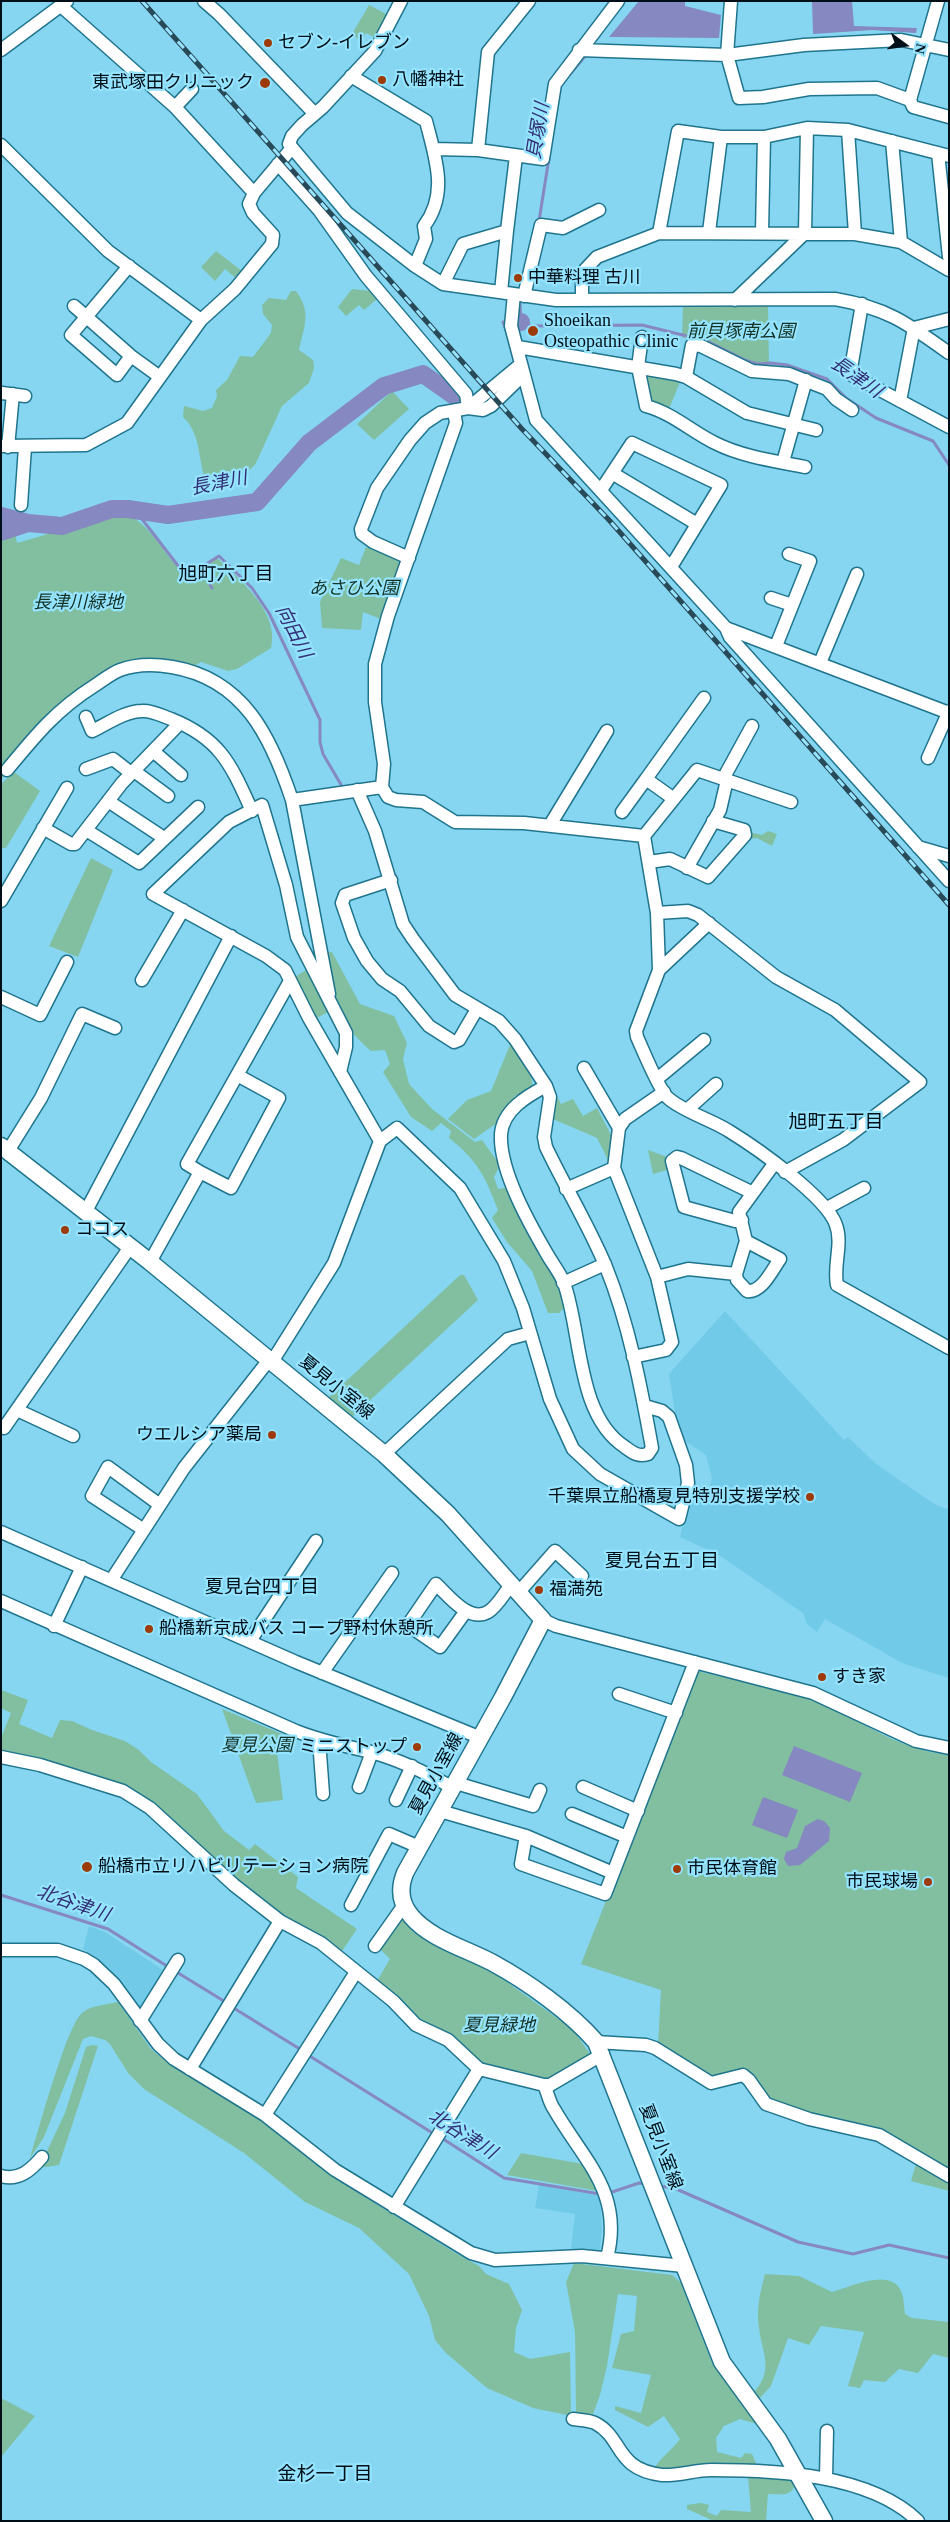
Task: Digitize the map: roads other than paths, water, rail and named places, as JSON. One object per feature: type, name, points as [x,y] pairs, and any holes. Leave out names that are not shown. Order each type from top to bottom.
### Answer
[{"type":"main road","name":"夏見小室線","points":[[3,1147],[150,1262],[384,1454],[429,1495],[543,1620],[481,1738],[402,1879],[401,1890],[404,1905],[410,1915],[424,1928],[516,1977],[572,2017],[600,2048],[722,2362],[778,2439],[824,2521]]},
{"type":"street","points":[[204,1],[314,114]]},
{"type":"street","points":[[401,1],[375,51],[292,136],[290,144],[291,149],[347,213],[414,266],[444,284],[513,294],[582,300],[835,299],[862,304],[886,312],[914,328],[949,353]]},
{"type":"street","points":[[478,150],[488,52],[529,1]]},
{"type":"street","points":[[433,149],[478,150],[543,159],[555,84],[618,1]]},
{"type":"street","points":[[938,1],[910,100],[913,107],[949,117]]},
{"type":"street","points":[[728,2],[727,54],[739,98],[763,97],[809,89],[877,88],[910,100]]},
{"type":"street","points":[[1,50],[64,3],[175,107],[254,193]]},
{"type":"street","points":[[579,50],[727,54],[804,45],[872,40],[901,40],[949,50]]},
{"type":"street","points":[[351,76],[426,121],[440,184],[434,212],[424,226],[426,239],[414,266]]},
{"type":"street","points":[[175,107],[192,89]]},
{"type":"street","points":[[735,300],[806,233],[807,128]]},
{"type":"street","points":[[659,232],[678,131],[720,136],[764,137],[807,128],[848,130],[944,154],[949,257]]},
{"type":"street","points":[[848,130],[855,234]]},
{"type":"street","points":[[709,232],[720,136]]},
{"type":"street","points":[[762,232],[764,137]]},
{"type":"street","points":[[892,141],[901,242]]},
{"type":"street","points":[[1,145],[108,251],[201,320]]},
{"type":"street","points":[[13,395],[5,446],[86,445],[127,423],[201,320],[234,289],[272,244],[273,235],[250,208],[250,201],[254,193],[291,149]]},
{"type":"street","points":[[516,156],[507,231],[513,294],[511,326],[536,420],[726,628],[730,637],[949,881]]},
{"type":"street","points":[[278,164],[319,210],[366,276],[466,394],[468,408]]},
{"type":"street","points":[[513,294],[541,225],[563,228],[600,210]]},
{"type":"street","points":[[444,284],[463,244],[507,231]]},
{"type":"street","points":[[582,300],[582,273],[597,257],[659,232],[855,234],[901,242],[949,270]]},
{"type":"street","points":[[129,266],[71,335],[117,375],[131,356]]},
{"type":"street","points":[[862,304],[850,374],[949,427]]},
{"type":"street","points":[[74,306],[131,356],[160,377]]},
{"type":"street","points":[[914,328],[949,319]]},
{"type":"street","points":[[900,401],[914,328]]},
{"type":"street","points":[[642,336],[638,368],[646,406],[661,410],[713,442],[735,452],[805,467]]},
{"type":"street","points":[[686,377],[692,344],[701,346],[752,371],[776,371],[806,380],[827,389],[836,399],[852,410]]},
{"type":"street","points":[[518,347],[686,377],[748,413],[816,430]]},
{"type":"street","points":[[409,558],[366,538],[361,529],[377,488],[410,440],[425,423],[440,412],[468,408],[522,370]]},
{"type":"street","points":[[783,462],[806,380]]},
{"type":"street","points":[[454,411],[456,423],[388,616],[375,664],[375,702],[384,756],[382,787],[388,796],[396,800],[423,802],[432,805],[444,817],[455,822],[550,825],[644,836]]},
{"type":"street","points":[[601,490],[632,442],[721,485],[671,567]]},
{"type":"street","points":[[21,505],[25,447]]},
{"type":"street","points":[[612,474],[697,524]]},
{"type":"street","points":[[776,646],[810,561],[789,554]]},
{"type":"street","points":[[820,663],[857,574]]},
{"type":"street","points":[[771,598],[792,605]]},
{"type":"street","points":[[726,628],[948,712],[928,758]]},
{"type":"street","points":[[7,770],[40,730],[66,704],[120,670],[150,665],[166,666],[188,670],[225,688],[244,705],[260,724],[292,800],[329,989],[328,999]]},
{"type":"street","points":[[622,812],[704,698]]},
{"type":"street","points":[[86,717],[92,731],[131,712],[142,711],[180,723],[198,733],[226,757],[252,811]]},
{"type":"street","points":[[43,828],[71,844],[75,844],[132,772],[180,723]]},
{"type":"street","points":[[687,868],[720,810],[725,780],[752,726]]},
{"type":"street","points":[[550,825],[607,731]]},
{"type":"street","points":[[152,751],[180,775]]},
{"type":"street","points":[[86,769],[113,759],[168,796]]},
{"type":"street","points":[[790,802],[697,770],[644,836],[657,913],[659,970],[636,1031],[657,1079],[668,1098],[729,1131],[808,1189],[827,1208],[836,1226],[838,1245],[834,1268],[837,1285],[949,1348]]},
{"type":"street","points":[[646,779],[674,799]]},
{"type":"street","points":[[292,800],[382,787]]},
{"type":"street","points":[[1,901],[66,788]]},
{"type":"street","points":[[356,790],[375,831],[403,924],[455,995],[499,1021],[515,1039],[546,1086],[550,1097],[544,1137],[546,1147],[605,1264],[619,1301],[645,1406],[652,1448],[648,1454],[637,1456],[617,1442],[605,1429],[592,1403],[563,1283],[524,1213],[508,1172],[501,1134],[503,1124],[520,1100],[546,1086]]},
{"type":"street","points":[[108,801],[164,838]]},
{"type":"street","points":[[340,1072],[346,1047],[346,1033],[297,937],[286,885],[262,805],[229,822],[153,894],[266,956],[285,970],[340,1072],[380,1141]]},
{"type":"street","points":[[86,830],[139,863],[198,807]]},
{"type":"street","points":[[649,862],[670,859],[708,877],[745,835],[744,830],[714,821]]},
{"type":"street","points":[[918,847],[949,856]]},
{"type":"street","points":[[391,880],[345,895],[342,903],[354,938],[367,961],[382,979],[400,991],[429,1026],[454,1042],[459,1040],[477,1009]]},
{"type":"street","points":[[142,980],[183,910]]},
{"type":"street","points":[[657,913],[688,911],[709,923],[776,977],[835,1010],[920,1082],[843,1140],[785,1172]]},
{"type":"street","points":[[659,970],[709,923]]},
{"type":"street","points":[[85,1213],[231,936]]},
{"type":"street","points":[[1,997],[40,1015],[67,962]]},
{"type":"street","points":[[237,1076],[279,1098],[231,1188],[187,1164],[290,981]]},
{"type":"street","points":[[3,1147],[41,1098],[82,1014],[115,1028]]},
{"type":"street","points":[[657,1079],[704,1040]]},
{"type":"street","points":[[584,1068],[619,1128]]},
{"type":"street","points":[[688,1109],[716,1084]]},
{"type":"street","points":[[633,1358],[666,1350],[672,1342],[657,1277],[614,1168],[619,1128],[625,1119],[664,1092]]},
{"type":"street","points":[[112,1580],[197,1451],[275,1357],[334,1263],[380,1141],[397,1128],[460,1188],[478,1216],[515,1284],[550,1399],[572,1449],[600,1474],[678,1519],[688,1483],[686,1465],[669,1417],[662,1411],[645,1406]]},
{"type":"street","points":[[742,1220],[735,1221],[684,1207],[672,1161],[677,1157],[681,1158],[753,1193]]},
{"type":"street","points":[[746,1241],[780,1259],[758,1289],[753,1292],[747,1291],[737,1280],[736,1274],[746,1241],[739,1212],[774,1164]]},
{"type":"street","points":[[566,1189],[614,1168]]},
{"type":"street","points":[[150,1262],[200,1172]]},
{"type":"street","points":[[827,1208],[864,1188]]},
{"type":"street","points":[[2,1429],[130,1247]]},
{"type":"street","points":[[563,1283],[605,1264]]},
{"type":"street","points":[[657,1277],[688,1269],[736,1274]]},
{"type":"street","points":[[384,1454],[508,1339],[530,1333]]},
{"type":"street","points":[[17,1410],[72,1436]]},
{"type":"street","points":[[144,1530],[92,1496],[108,1467],[160,1505]]},
{"type":"street","points":[[1,1532],[322,1673],[481,1738]]},
{"type":"street","points":[[250,1641],[316,1541]]},
{"type":"street","points":[[466,1611],[440,1648],[408,1625],[436,1584],[466,1611],[478,1615],[489,1612],[554,1551],[582,1576]]},
{"type":"street","points":[[54,1626],[82,1567]]},
{"type":"street","points":[[322,1673],[392,1573]]},
{"type":"street","points":[[1,1601],[54,1626],[136,1659],[319,1740],[372,1752],[412,1766],[455,1785],[533,1806],[540,1790]]},
{"type":"street","points":[[543,1620],[564,1628],[813,1693],[916,1742],[949,1748]]},
{"type":"street","points":[[526,1836],[521,1864],[605,1894],[695,1662]]},
{"type":"street","points":[[619,1694],[676,1713]]},
{"type":"street","points":[[319,1740],[323,1794]]},
{"type":"street","points":[[359,1787],[372,1752]]},
{"type":"street","points":[[1,1757],[40,1765],[123,1791],[150,1808],[234,1884],[280,1920],[320,1943],[393,2001],[416,2024],[448,2040],[479,2069],[550,2085],[600,2048],[646,2045],[656,2048],[711,2083],[743,2075],[749,2080],[766,2104],[809,2119],[879,2135],[949,2176]]},
{"type":"street","points":[[396,1800],[412,1766]]},
{"type":"street","points":[[583,1787],[638,1810]]},
{"type":"street","points":[[440,1811],[526,1836],[613,1873]]},
{"type":"street","points":[[572,1814],[627,1837]]},
{"type":"street","points":[[351,1905],[389,1834],[419,1847]]},
{"type":"street","points":[[375,1946],[404,1905]]},
{"type":"street","points":[[190,2069],[280,1920]]},
{"type":"street","points":[[1,1950],[58,1950],[84,1959],[103,1972],[114,1984],[158,2044],[190,2069],[265,2114],[319,2159],[471,2253],[504,2260],[582,2256],[684,2266]]},
{"type":"street","points":[[140,2021],[174,1967]]},
{"type":"street","points":[[265,2114],[356,1972]]},
{"type":"street","points":[[394,2207],[479,2069]]},
{"type":"street","points":[[544,2085],[552,2107],[606,2194],[610,2223],[607,2258]]},
{"type":"street","points":[[1,2176],[9,2178],[27,2173],[42,2157]]},
{"type":"street","points":[[573,2419],[594,2423],[606,2431],[626,2460],[635,2467],[662,2475],[710,2470],[826,2478],[848,2484],[894,2502],[906,2509],[918,2521]]},
{"type":"street","points":[[826,2478],[827,2431]]},
{"type":"waterway","name":"貝塚川","points":[[570,74],[587,54]]},
{"type":"waterway","name":"貝塚川","points":[[539,221],[549,158]]},
{"type":"waterway","name":"長津川","points":[[520,304],[521,322],[532,326],[642,325],[707,341],[757,364],[787,365],[827,379],[846,398],[876,418],[933,441],[949,465]]},
{"type":"waterway","name":"長津川","points":[[506,330],[503,322],[508,322]]},
{"type":"waterway","name":"長津川","points":[[1,516],[28,523],[62,526],[112,509],[128,509],[168,515],[257,502],[309,443],[384,386],[423,374],[457,398]]},
{"type":"waterway","name":"向田川","points":[[135,510],[179,567],[192,573],[219,556],[252,588],[269,613],[320,720],[320,742],[323,754],[343,788]]},
{"type":"waterway","points":[[1,532],[28,523]]},
{"type":"waterway","points":[[209,583],[212,588]]},
{"type":"waterway","name":"北谷津川","points":[[1,1895],[108,1929],[170,1968]]},
{"type":"waterway","name":"北谷津川","points":[[175,1971],[227,2003]]},
{"type":"waterway","name":"北谷津川","points":[[232,2007],[303,2051]]},
{"type":"waterway","name":"北谷津川","points":[[308,2055],[434,2134]]},
{"type":"waterway","name":"北谷津川","points":[[440,2137],[504,2178],[600,2194]]},
{"type":"waterway","name":"北谷津川","points":[[609,2193],[639,2183],[646,2184]]},
{"type":"waterway","name":"北谷津川","points":[[659,2186],[674,2188],[798,2242],[853,2254],[889,2245],[949,2258]]},
{"type":"railway","points":[[142,1],[522,429],[609,520],[949,905]]},
{"type":"place","name":"セブン-イレブン","points":[[268,43]]},
{"type":"place","name":"八幡神社","points":[[382,80]]},
{"type":"place","name":"東武塚田クリニック","points":[[265,83]]},
{"type":"place","name":"中華料理 古川","points":[[518,278]]},
{"type":"place","name":"Shoeikan Osteopathic Clinic","points":[[533,331]]},
{"type":"place","name":"ココス","points":[[65,1230]]},
{"type":"place","name":"ウエルシア薬局","points":[[272,1435]]},
{"type":"place","name":"千葉県立船橋夏見特別支援学校","points":[[810,1497]]},
{"type":"place","name":"福満苑","points":[[539,1590]]},
{"type":"place","name":"船橋新京成バス コープ野村休憩所","points":[[149,1629]]},
{"type":"place","name":"すき家","points":[[822,1677]]},
{"type":"place","name":"ミニストップ","points":[[417,1747]]},
{"type":"place","name":"船橋市立リハビリテーション病院","points":[[87,1867]]},
{"type":"place","name":"市民体育館","points":[[677,1869]]},
{"type":"place","name":"市民球場","points":[[928,1882]]},
{"type":"district","name":"旭町六丁目","points":[[226,575]]},
{"type":"district","name":"旭町五丁目","points":[[836,1123]]},
{"type":"district","name":"夏見台五丁目","points":[[662,1562]]},
{"type":"district","name":"夏見台四丁目","points":[[262,1588]]},
{"type":"district","name":"金杉一丁目","points":[[325,2475]]},
{"type":"park label","name":"前貝塚南公園","points":[[741,332]]},
{"type":"park label","name":"あさひ公園","points":[[354,589]]},
{"type":"park label","name":"長津川緑地","points":[[78,603]]},
{"type":"park label","name":"夏見公園","points":[[257,1746]]},
{"type":"park label","name":"夏見緑地","points":[[499,2026]]}]
